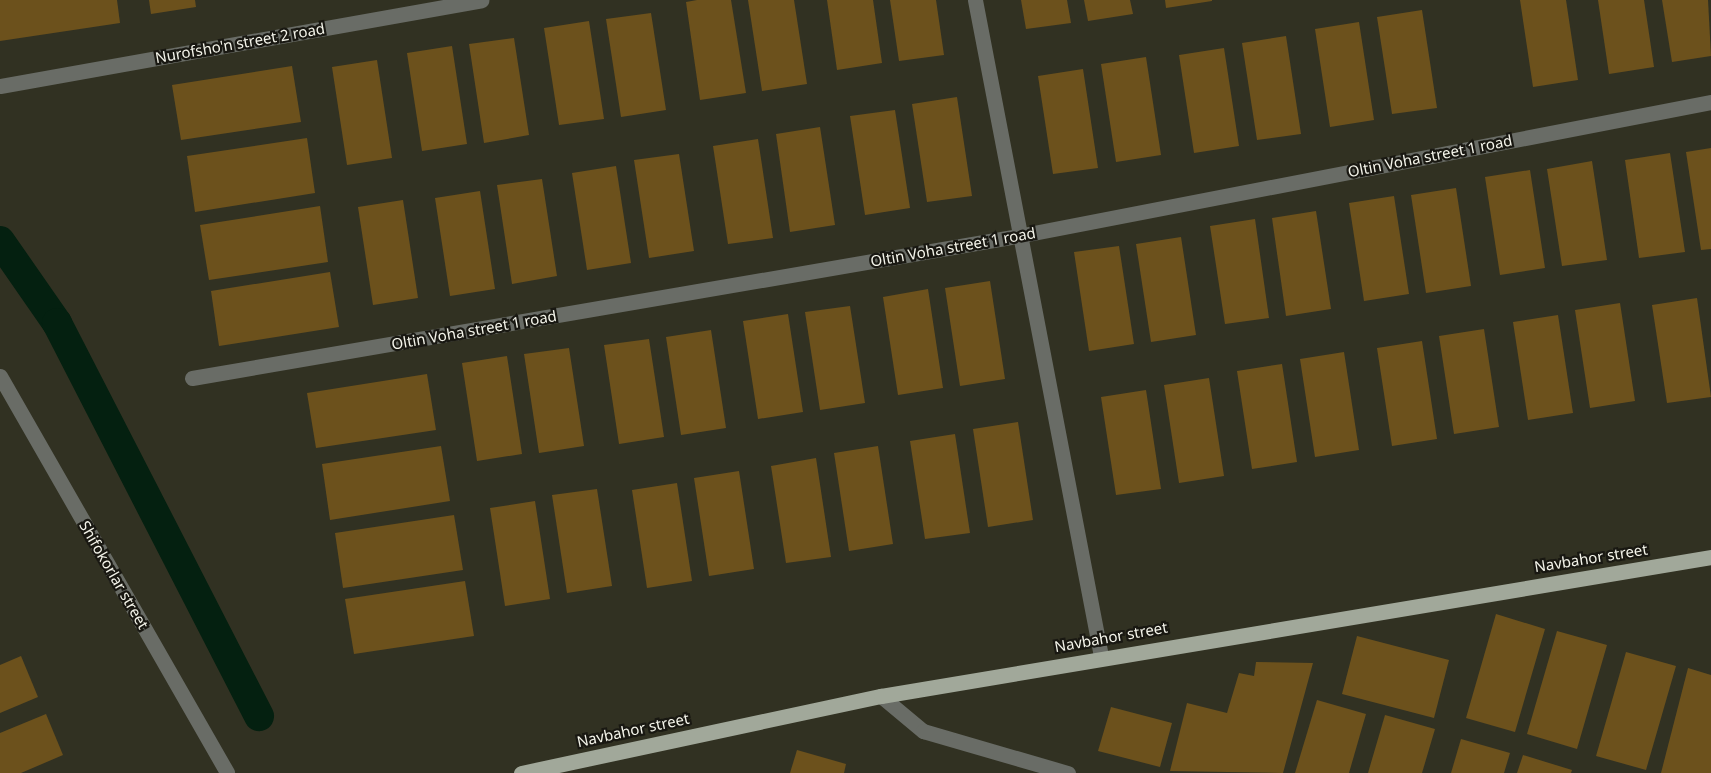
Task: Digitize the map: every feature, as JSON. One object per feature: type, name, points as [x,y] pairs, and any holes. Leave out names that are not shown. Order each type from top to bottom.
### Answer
[{"type":"main road","name":"Navbahor street","points":[[521,773],[881,696],[1101,656],[1711,557]]},
{"type":"street","name":"Nurofsho'n street 2 road","points":[[0,86],[481,0]]},
{"type":"street","points":[[975,0],[1023,235],[1101,656]]},
{"type":"street","name":"Oltin Voha street 1 road","points":[[192,378],[1023,235],[1711,102]]},
{"type":"street","name":"Shifokorlar street","points":[[0,376],[227,773]]},
{"type":"street","points":[[881,696],[923,731],[1068,773]]},
{"type":"building","points":[[0,0],[117,0],[120,23],[0,41]]},
{"type":"building","points":[[149,0],[195,0],[196,7],[151,14]]},
{"type":"building","points":[[731,0],[746,93],[700,100],[686,2]]},
{"type":"building","points":[[748,0],[794,0],[807,84],[762,91]]},
{"type":"building","points":[[827,0],[873,0],[882,63],[837,70]]},
{"type":"building","points":[[890,0],[936,0],[944,55],[899,61]]},
{"type":"building","points":[[1021,0],[1067,0],[1071,23],[1026,29]]},
{"type":"building","points":[[1084,0],[1130,0],[1133,14],[1088,21]]},
{"type":"building","points":[[1165,0],[1212,0],[1212,1],[1166,8]]},
{"type":"building","points":[[1520,0],[1566,0],[1578,80],[1533,87]]},
{"type":"building","points":[[1598,0],[1644,0],[1654,67],[1609,74]]},
{"type":"building","points":[[1662,0],[1708,0],[1711,56],[1672,62]]},
{"type":"building","points":[[1422,10],[1437,108],[1392,114],[1377,17]]},
{"type":"building","points":[[651,13],[666,110],[621,117],[606,19]]},
{"type":"building","points":[[589,21],[604,119],[559,125],[544,28]]},
{"type":"building","points":[[1359,22],[1374,120],[1330,127],[1315,29]]},
{"type":"building","points":[[1286,36],[1301,134],[1257,140],[1242,43]]},
{"type":"building","points":[[514,38],[529,135],[484,143],[469,44]]},
{"type":"building","points":[[452,46],[467,144],[422,151],[407,53]]},
{"type":"building","points":[[1224,48],[1239,146],[1194,153],[1179,55]]},
{"type":"building","points":[[1146,57],[1161,155],[1116,162],[1101,64]]},
{"type":"building","points":[[377,60],[392,158],[347,165],[332,67]]},
{"type":"building","points":[[292,66],[301,122],[181,140],[172,85]]},
{"type":"building","points":[[1083,69],[1098,168],[1053,174],[1038,76]]},
{"type":"building","points":[[957,97],[972,196],[927,202],[912,104]]},
{"type":"building","points":[[895,110],[910,208],[865,215],[850,116]]},
{"type":"building","points":[[820,127],[835,225],[790,232],[776,134]]},
{"type":"building","points":[[307,138],[315,193],[195,212],[187,156]]},
{"type":"building","points":[[758,139],[773,238],[728,244],[713,146]]},
{"type":"building","points":[[1711,148],[1711,249],[1701,250],[1686,152]]},
{"type":"building","points":[[1670,153],[1685,252],[1639,258],[1625,160]]},
{"type":"building","points":[[679,154],[694,251],[649,258],[634,160]]},
{"type":"building","points":[[1592,161],[1607,260],[1562,266],[1547,169]]},
{"type":"building","points":[[616,166],[631,263],[587,270],[572,173]]},
{"type":"building","points":[[1530,170],[1545,268],[1500,275],[1485,177]]},
{"type":"building","points":[[542,179],[557,276],[512,284],[497,185]]},
{"type":"building","points":[[1456,188],[1471,286],[1426,293],[1411,195]]},
{"type":"building","points":[[480,191],[495,289],[450,296],[435,198]]},
{"type":"building","points":[[1394,196],[1409,294],[1364,301],[1349,203]]},
{"type":"building","points":[[403,200],[418,298],[373,305],[358,207]]},
{"type":"building","points":[[320,206],[328,262],[209,280],[200,225]]},
{"type":"building","points":[[1316,211],[1331,309],[1286,316],[1272,218]]},
{"type":"building","points":[[1255,219],[1269,318],[1225,324],[1210,226]]},
{"type":"building","points":[[1181,237],[1196,335],[1151,342],[1136,244]]},
{"type":"building","points":[[1119,246],[1134,344],[1089,351],[1074,252]]},
{"type":"building","points":[[330,272],[339,327],[219,346],[211,291]]},
{"type":"building","points":[[990,281],[1005,379],[960,386],[945,288]]},
{"type":"building","points":[[928,289],[943,388],[898,395],[883,297]]},
{"type":"building","points":[[1697,298],[1711,397],[1667,403],[1652,305]]},
{"type":"building","points":[[1620,303],[1635,401],[1590,408],[1575,310]]},
{"type":"building","points":[[850,306],[865,403],[820,410],[805,312]]},
{"type":"building","points":[[788,314],[803,412],[758,419],[743,321]]},
{"type":"building","points":[[1558,315],[1573,413],[1528,420],[1513,322]]},
{"type":"building","points":[[1484,329],[1499,427],[1454,434],[1439,336]]},
{"type":"building","points":[[711,330],[726,428],[681,435],[666,337]]},
{"type":"building","points":[[649,339],[664,437],[619,444],[604,345]]},
{"type":"building","points":[[1422,341],[1437,439],[1392,446],[1377,348]]},
{"type":"building","points":[[569,348],[584,446],[539,453],[524,354]]},
{"type":"building","points":[[1344,352],[1359,450],[1315,457],[1300,359]]},
{"type":"building","points":[[507,356],[522,454],[477,461],[462,363]]},
{"type":"building","points":[[1282,364],[1297,462],[1252,469],[1237,371]]},
{"type":"building","points":[[427,374],[436,430],[316,448],[307,393]]},
{"type":"building","points":[[1209,378],[1224,476],[1179,483],[1164,385]]},
{"type":"building","points":[[1146,390],[1161,489],[1116,495],[1101,397]]},
{"type":"building","points":[[1018,422],[1033,520],[988,527],[973,429]]},
{"type":"building","points":[[955,434],[970,533],[925,539],[910,441]]},
{"type":"building","points":[[441,446],[450,501],[330,520],[322,464]]},
{"type":"building","points":[[878,446],[893,544],[849,551],[834,453]]},
{"type":"building","points":[[816,458],[831,557],[786,563],[771,466]]},
{"type":"building","points":[[739,471],[754,569],[709,576],[694,478]]},
{"type":"building","points":[[677,483],[692,581],[647,588],[632,490]]},
{"type":"building","points":[[597,489],[612,586],[567,593],[552,495]]},
{"type":"building","points":[[535,501],[550,599],[505,606],[490,508]]},
{"type":"building","points":[[454,515],[463,570],[343,588],[335,533]]},
{"type":"building","points":[[465,581],[474,636],[354,654],[345,599]]},
{"type":"building","points":[[1496,614],[1545,629],[1515,732],[1466,718]]},
{"type":"building","points":[[1557,631],[1607,645],[1577,749],[1527,734]]},
{"type":"building","points":[[1357,636],[1449,660],[1434,718],[1342,694]]},
{"type":"building","points":[[1626,652],[1676,666],[1646,770],[1596,756]]},
{"type":"building","points":[[21,656],[38,697],[0,713],[0,665]]},
{"type":"building","points":[[1256,662],[1313,663],[1283,773],[1170,771],[1187,703],[1227,713],[1239,673],[1254,676]]},
{"type":"building","points":[[1688,668],[1711,675],[1711,773],[1661,773]]},
{"type":"building","points":[[1317,700],[1366,714],[1349,773],[1295,773]]},
{"type":"building","points":[[1111,707],[1172,723],[1160,767],[1098,751]]},
{"type":"building","points":[[46,714],[63,755],[21,773],[0,773],[0,733]]},
{"type":"building","points":[[1385,715],[1435,729],[1422,773],[1368,773]]},
{"type":"building","points":[[1461,739],[1510,753],[1504,773],[1451,773]]},
{"type":"building","points":[[797,750],[846,764],[844,773],[790,773]]},
{"type":"building","points":[[1523,755],[1572,770],[1571,773],[1517,773]]},
{"type":"waterway","points":[[0,241],[57,323],[259,716]]}]
